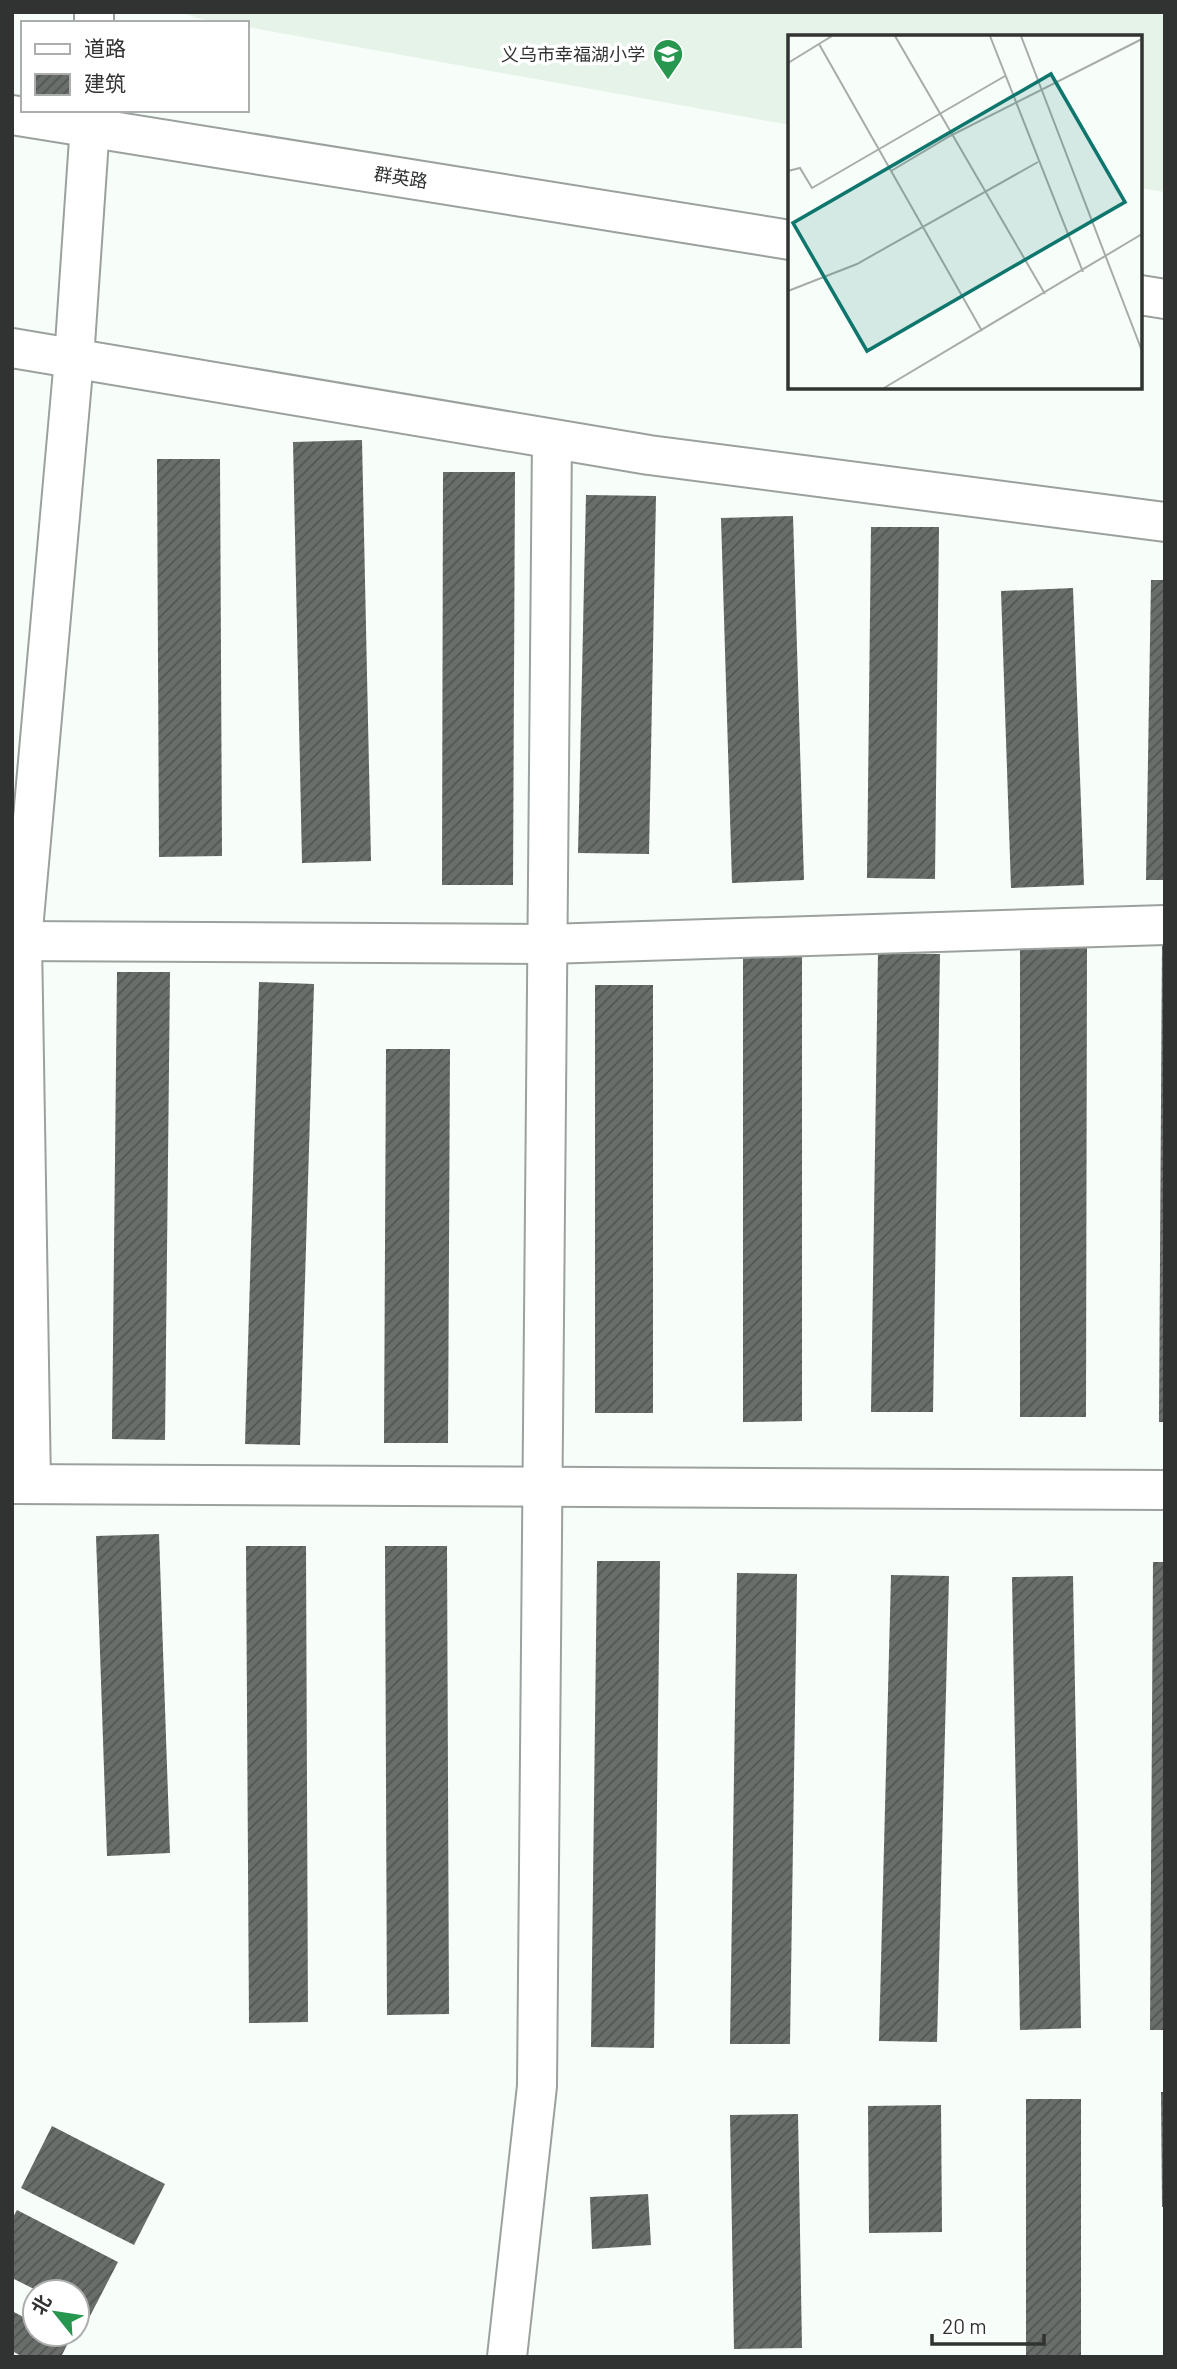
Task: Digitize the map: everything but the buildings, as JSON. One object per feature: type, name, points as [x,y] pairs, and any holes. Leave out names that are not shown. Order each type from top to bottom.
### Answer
[{"type":"street","name":"群英路","points":[[12,114],[91,119],[788,240]]},
{"type":"street","points":[[91,119],[74,359],[17,941],[22,1484],[1165,1490]]},
{"type":"street","points":[[1142,295],[1165,299]]},
{"type":"street","points":[[12,348],[649,456],[1165,522]]},
{"type":"street","points":[[507,2357],[537,2086],[552,439]]},
{"type":"street","points":[[17,941],[547,944],[1165,925]]},
{"type":"shaded area","name":"义乌市幸福湖小学","points":[[182,12],[1165,12],[1165,192],[1142,188],[1142,35],[788,35],[788,125],[248,27],[248,21],[211,21]]},
{"type":"place","name":"义乌市幸福湖小学","points":[[668,81]]}]
